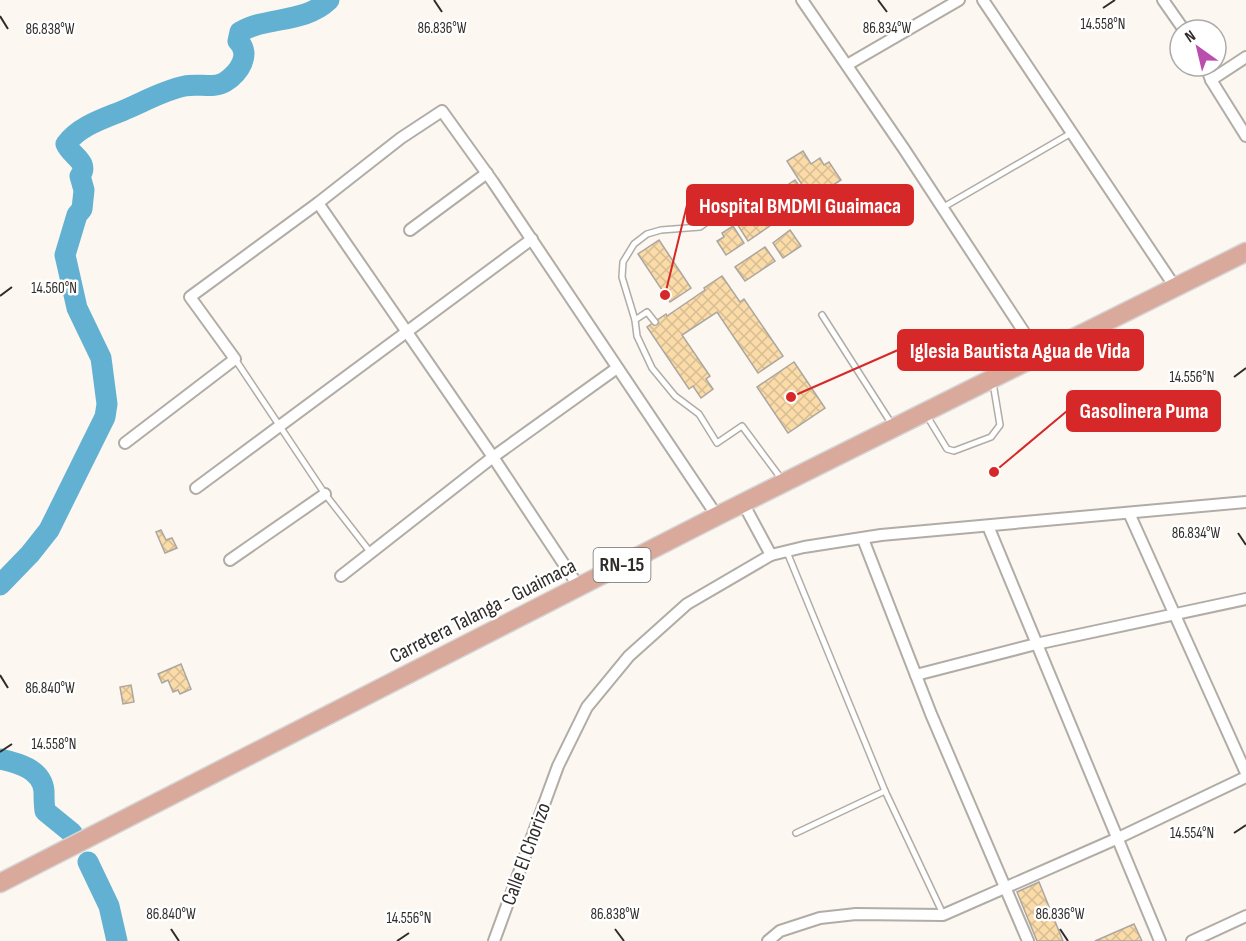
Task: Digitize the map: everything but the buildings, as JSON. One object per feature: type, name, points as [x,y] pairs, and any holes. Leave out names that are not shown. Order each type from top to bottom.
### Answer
[{"type":"main road","name":"Carretera Talanga - Guaimaca","points":[[0,883],[783,482],[1175,287],[1245,255]]},
{"type":"street","points":[[802,0],[1039,355]]},
{"type":"street","points":[[847,65],[959,0]]},
{"type":"street","points":[[983,0],[1175,287]]},
{"type":"street","points":[[1163,0],[1176,18]]},
{"type":"street","points":[[1246,57],[1211,80],[1246,136]]},
{"type":"street","points":[[126,443],[236,358],[190,297],[318,203],[401,138],[442,111],[532,239],[717,516]]},
{"type":"street","points":[[410,230],[487,173]]},
{"type":"street","points":[[318,203],[493,457],[579,587]]},
{"type":"street","points":[[196,488],[532,239]]},
{"type":"street","points":[[341,576],[493,457],[618,368]]},
{"type":"street","points":[[230,560],[325,494]]},
{"type":"street","name":"Calle El Chorizo","points":[[494,941],[558,766],[587,707],[629,656],[687,604],[771,555],[804,548],[881,535],[1246,502]]},
{"type":"street","points":[[743,503],[771,555]]},
{"type":"street","points":[[768,941],[780,931],[820,918],[856,914],[943,915],[1116,839],[1246,775],[1129,513]]},
{"type":"street","points":[[988,525],[1160,941]]},
{"type":"street","points":[[863,539],[916,675],[1028,941]]},
{"type":"street","points":[[916,675],[1036,644],[1246,599]]},
{"type":"street","points":[[1192,941],[1246,916]]},
{"type":"lane","points":[[942,207],[1073,132]]},
{"type":"lane","points":[[728,207],[700,227],[687,230],[661,230],[647,234],[634,244],[623,262],[622,277],[635,320],[637,336],[652,368],[675,396],[699,414],[717,443],[742,426],[783,482]]},
{"type":"lane","points":[[635,320],[647,312],[655,322]]},
{"type":"lane","points":[[822,315],[894,427]]},
{"type":"lane","points":[[236,358],[325,494],[371,553]]},
{"type":"lane","points":[[925,412],[950,451],[991,437],[1000,424],[992,378]]},
{"type":"lane","points":[[787,552],[885,791],[943,915]]},
{"type":"lane","points":[[796,833],[885,791]]},
{"type":"waterway","points":[[0,585],[49,530],[105,417],[107,404],[101,358],[77,308],[65,255],[77,215],[82,209],[84,190],[80,176],[83,167],[66,144],[87,126],[163,93],[185,86],[216,85],[225,82],[235,74],[244,57],[242,46],[238,41],[240,32],[251,27],[308,13],[329,0]]},
{"type":"waterway","points":[[0,759],[28,768],[39,777],[44,791],[45,811],[72,833]]},
{"type":"waterway","points":[[88,862],[109,906],[117,941]]},
{"type":"place","name":"Hospital BMDMI Guaimaca","points":[[665,295]]},
{"type":"place","name":"Iglesia Bautista Agua de Vida","points":[[791,397]]},
{"type":"place","name":"Gasolinera Puma","points":[[994,472]]}]
